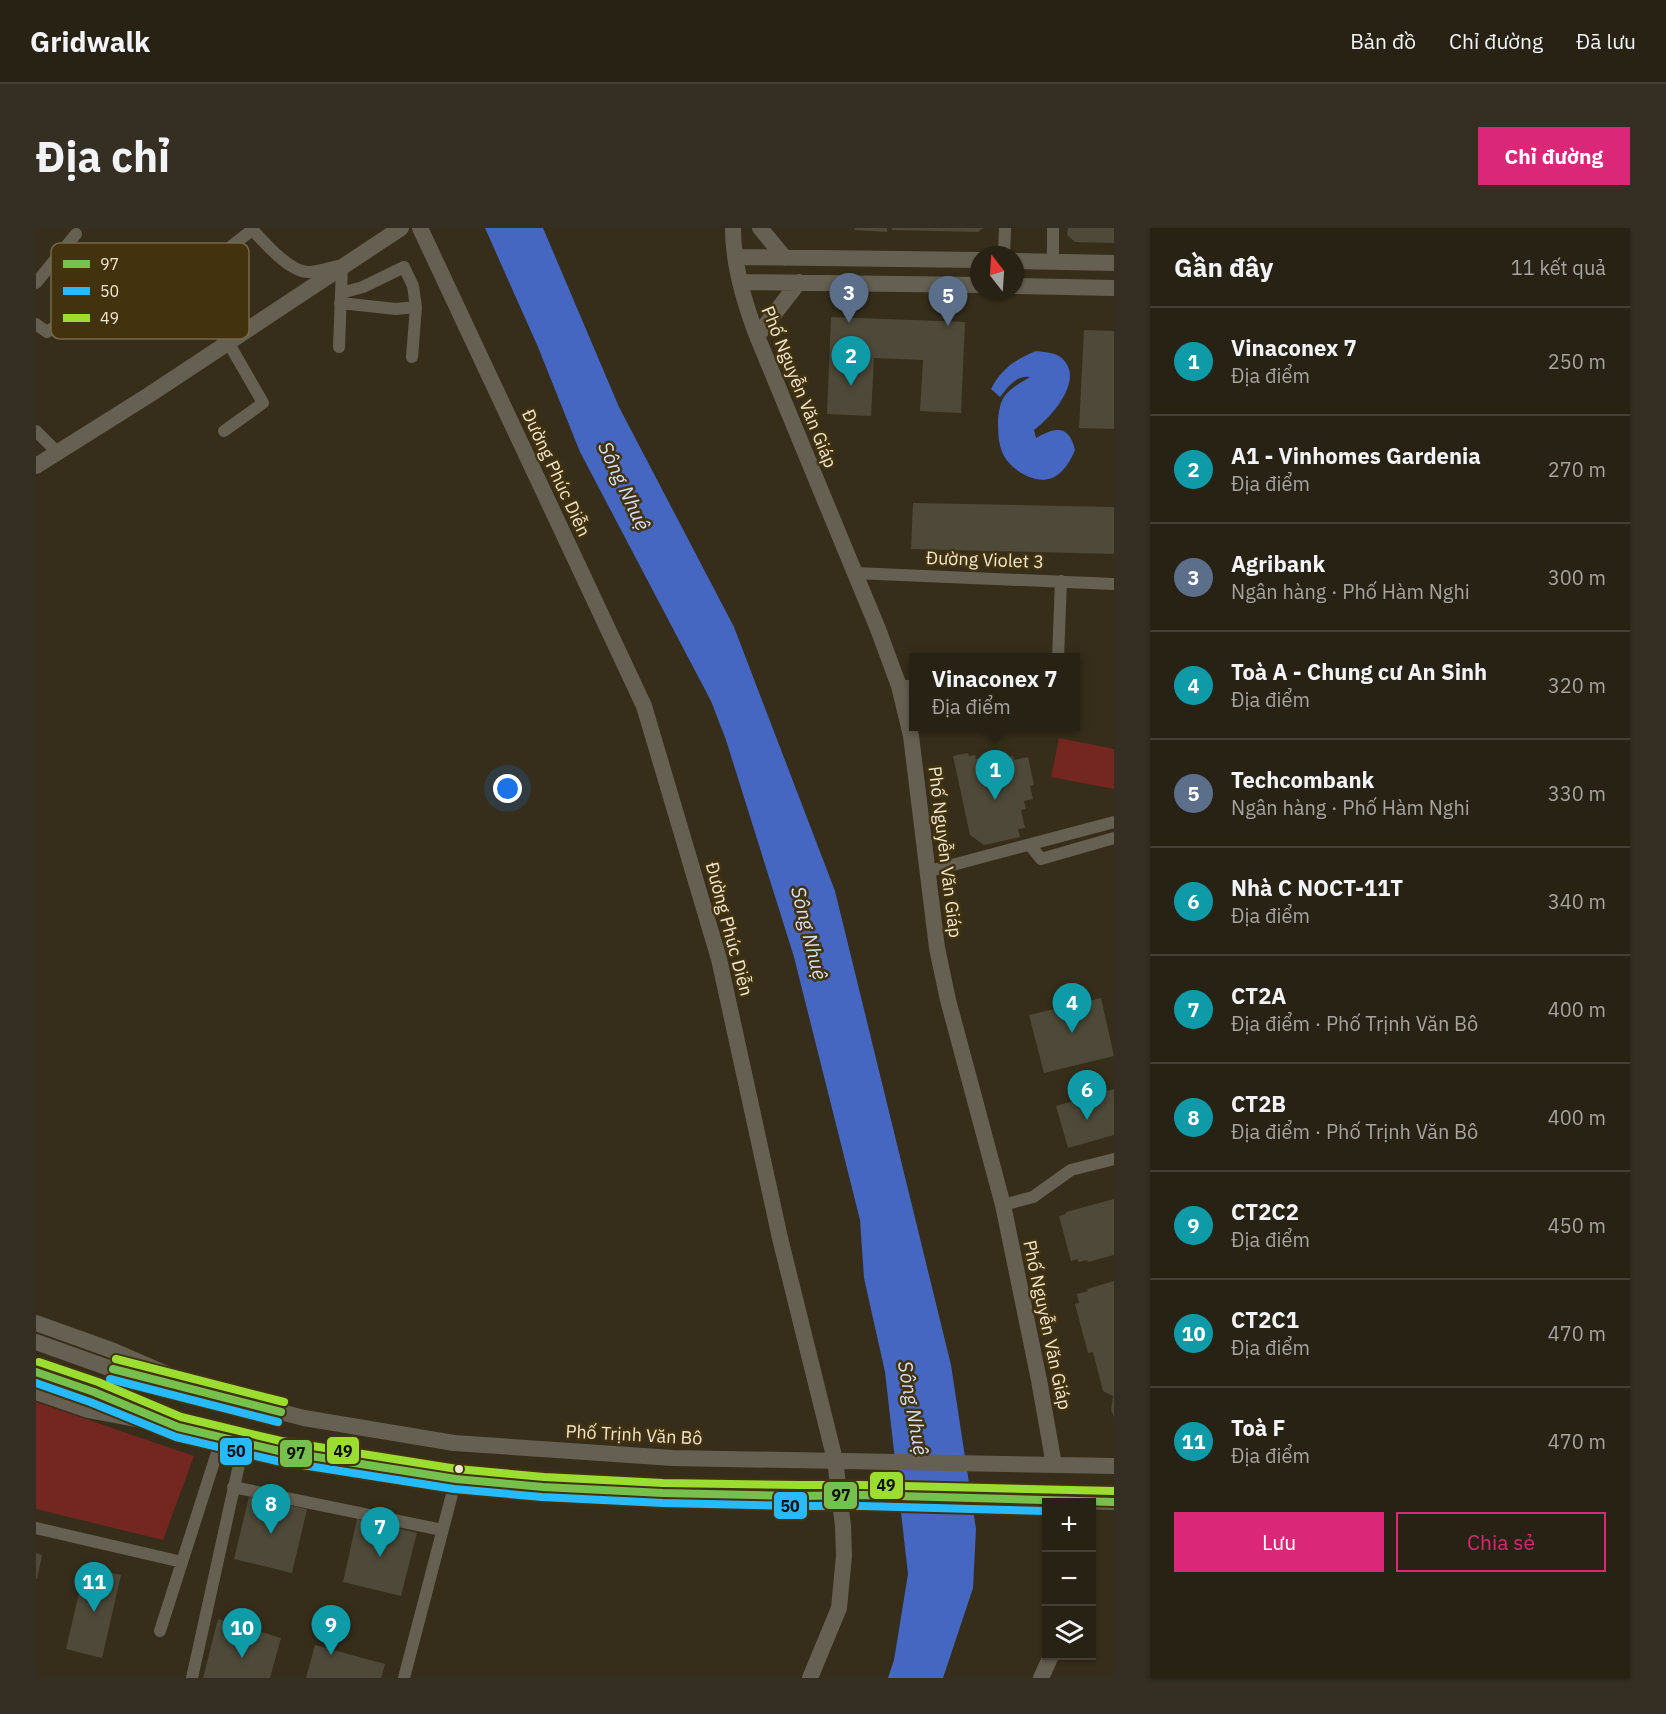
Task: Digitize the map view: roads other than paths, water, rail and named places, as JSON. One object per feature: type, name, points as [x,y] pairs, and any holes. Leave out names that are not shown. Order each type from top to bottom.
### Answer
[{"type":"main road","points":[[249,328],[401,228]]},
{"type":"main road","name":"Đường Phúc Diễn","points":[[420,228],[644,706],[719,959],[780,1238],[835,1460],[844,1556],[839,1608],[810,1678]]},
{"type":"main road","name":"Phố Nguyễn Văn Giáp","points":[[733,228],[735,258],[746,305],[757,336],[854,573],[907,686],[909,711]]},
{"type":"main road","points":[[760,228],[785,258]]},
{"type":"main road","points":[[735,258],[970,260]]},
{"type":"main road","points":[[1024,261],[1114,263]]},
{"type":"main road","points":[[741,282],[970,285]]},
{"type":"main road","points":[[757,336],[799,282]]},
{"type":"main road","points":[[1024,286],[1114,288]]},
{"type":"main road","points":[[38,461],[57,452],[149,395],[233,339]]},
{"type":"main road","name":"Phố Nguyễn Văn Giáp","points":[[911,731],[937,948],[948,1000],[1003,1205],[1054,1465]]},
{"type":"main road","name":"Phố Trịnh Văn Bô","points":[[36,1323],[114,1351],[217,1396]]},
{"type":"main road","name":"Phố Trịnh Văn Bô","points":[[36,1342],[106,1367],[304,1418],[454,1443],[673,1458],[1114,1466]]},
{"type":"main road","points":[[36,1372],[94,1392],[178,1427]]},
{"type":"main road","points":[[36,1392],[88,1410],[178,1427],[279,1451],[456,1479],[543,1487],[663,1493],[800,1496],[839,1494],[1042,1500]]},
{"type":"main road","points":[[1096,1502],[1114,1502]]},
{"type":"main road","points":[[1041,1678],[1049,1660]]},
{"type":"street","points":[[1004,246],[1005,228]]},
{"type":"street","points":[[1053,228],[1053,262]]},
{"type":"street","points":[[236,243],[252,229],[292,267],[300,271],[309,272],[344,266],[339,347]]},
{"type":"street","points":[[69,243],[76,234]]},
{"type":"street","points":[[36,283],[51,265]]},
{"type":"street","points":[[341,298],[404,267],[413,286],[416,307],[412,357]]},
{"type":"street","points":[[341,298],[396,309],[416,307]]},
{"type":"street","points":[[36,324],[47,332],[51,329]]},
{"type":"street","points":[[224,431],[263,403],[228,342]]},
{"type":"street","points":[[36,431],[57,452]]},
{"type":"street","name":"Đường Violet 3","points":[[854,573],[1114,584]]},
{"type":"street","points":[[1058,653],[1061,581]]},
{"type":"street","points":[[926,872],[1114,822]]},
{"type":"street","points":[[1030,845],[1041,859],[1114,838]]},
{"type":"street","points":[[1003,1205],[1033,1197],[1071,1170],[1114,1159]]},
{"type":"street","points":[[160,1631],[222,1437]]},
{"type":"street","points":[[192,1678],[244,1442]]},
{"type":"street","points":[[404,1678],[456,1479]]},
{"type":"street","points":[[233,1487],[442,1530]]},
{"type":"street","points":[[36,1528],[182,1562]]},
{"type":"water","name":"Sông Nhuệ","points":[[485,228],[543,228],[619,407],[734,627],[835,891],[951,1365],[976,1529],[973,1588],[943,1678],[888,1678],[894,1660],[908,1574],[885,1372],[864,1278],[860,1220],[794,957],[726,740],[711,701],[580,452],[538,347]]},
{"type":"water","points":[[1036,351],[1059,356],[1067,364],[1070,374],[1069,385],[1064,396],[1050,416],[1034,430],[1036,438],[1055,430],[1065,432],[1075,450],[1063,470],[1056,476],[1045,480],[1031,478],[1012,466],[1004,456],[999,438],[998,419],[1003,399],[1013,388],[1030,377],[1016,380],[1000,397],[991,389],[999,376],[1010,366]]},
{"type":"place","name":"Agribank","points":[[849,323]]},
{"type":"place","name":"Techcombank","points":[[948,326]]},
{"type":"place","name":"A1 - Vinhomes Gardenia","points":[[851,386]]},
{"type":"place","name":"Vinaconex 7","points":[[995,800]]},
{"type":"place","name":"Toà A - Chung cư An Sinh","points":[[1072,1033]]},
{"type":"place","name":"Nhà C NOCT-11T","points":[[1087,1120]]},
{"type":"place","name":"CT2B","points":[[271,1534]]},
{"type":"place","name":"CT2A","points":[[380,1557]]},
{"type":"place","name":"Toà F","points":[[94,1612]]},
{"type":"place","name":"CT2C2","points":[[331,1655]]},
{"type":"place","name":"CT2C1","points":[[242,1658]]}]
